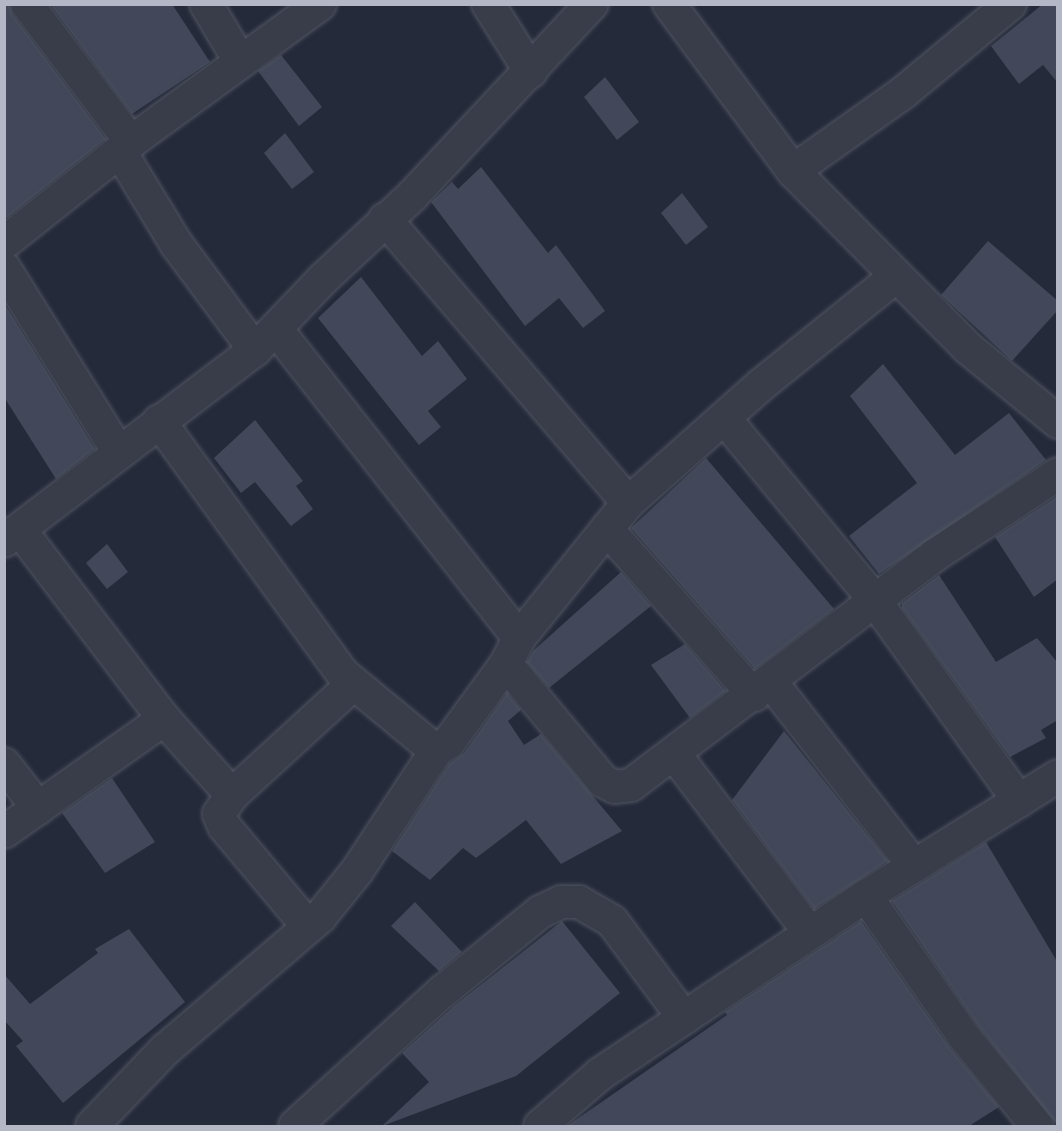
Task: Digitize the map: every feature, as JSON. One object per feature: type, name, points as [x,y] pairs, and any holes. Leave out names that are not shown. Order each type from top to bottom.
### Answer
[{"type":"street","points":[[27,4],[126,148],[177,246],[265,340],[513,651],[603,781],[615,787],[631,785],[675,754],[935,555],[1058,474]]},
{"type":"street","points":[[206,4],[240,61]]},
{"type":"street","points":[[4,243],[240,61],[320,4]]},
{"type":"street","points":[[488,4],[531,72]]},
{"type":"street","points":[[232,795],[164,719],[12,536],[265,340],[531,72],[592,4]]},
{"type":"street","points":[[669,4],[793,171],[968,348],[1058,423]]},
{"type":"street","points":[[793,171],[904,92],[1010,4]]},
{"type":"street","points":[[385,219],[628,503]]},
{"type":"street","points":[[4,268],[118,452]]},
{"type":"street","points":[[92,1126],[165,1050],[307,925],[320,917],[357,871],[436,752],[449,742],[513,651],[628,503],[724,418],[896,276]]},
{"type":"street","points":[[724,418],[876,602],[1018,801]]},
{"type":"street","points":[[159,421],[352,685],[436,752]]},
{"type":"street","points":[[607,529],[762,689],[914,866]]},
{"type":"street","points":[[307,925],[220,820],[219,814],[232,795],[352,685]]},
{"type":"street","points":[[4,832],[164,719]]},
{"type":"street","points":[[675,754],[810,933]]},
{"type":"street","points":[[4,764],[38,808]]},
{"type":"street","points":[[540,1126],[600,1074],[866,896],[1058,776]]},
{"type":"street","points":[[866,896],[965,1038],[1037,1126]]},
{"type":"street","points":[[295,1126],[442,992],[540,912],[561,902],[579,902],[612,921],[684,1018]]},
{"type":"building","points":[[4,4],[9,4],[13,15],[106,139],[4,220]]},
{"type":"building","points":[[50,4],[172,4],[210,62],[132,114]]},
{"type":"building","points":[[1043,4],[1058,4],[1058,83],[1043,65],[1019,84],[991,46]]},
{"type":"building","points":[[281,55],[322,107],[299,126],[258,71]]},
{"type":"building","points":[[605,77],[639,122],[617,140],[584,97]]},
{"type":"building","points":[[285,133],[314,172],[292,189],[264,153]]},
{"type":"building","points":[[481,167],[548,253],[556,245],[605,311],[583,328],[559,298],[525,326],[431,202],[452,182],[458,189]]},
{"type":"building","points":[[682,193],[708,227],[686,245],[661,213]]},
{"type":"building","points":[[988,241],[1058,301],[1058,310],[1012,361],[941,295]]},
{"type":"building","points":[[361,277],[422,356],[438,341],[467,379],[428,411],[441,427],[419,445],[318,318]]},
{"type":"building","points":[[4,303],[95,449],[56,479],[4,397]]},
{"type":"building","points":[[883,364],[955,455],[1009,413],[1046,460],[879,574],[849,536],[917,483],[850,396]]},
{"type":"building","points":[[255,420],[303,481],[296,486],[313,509],[291,526],[255,482],[241,493],[214,458]]},
{"type":"building","points":[[706,458],[834,609],[755,669],[631,528]]},
{"type":"building","points":[[1058,496],[1058,579],[1034,597],[995,537]]},
{"type":"building","points":[[107,544],[128,572],[107,589],[86,563]]},
{"type":"building","points":[[621,572],[651,606],[549,688],[527,662],[533,651]]},
{"type":"building","points":[[939,575],[996,662],[1037,638],[1058,663],[1058,720],[1041,730],[1046,738],[1010,757],[902,608],[902,603]]},
{"type":"building","points":[[685,644],[726,691],[690,718],[651,665]]},
{"type":"building","points":[[507,693],[521,710],[508,721],[524,745],[541,734],[622,831],[561,864],[526,820],[476,858],[463,848],[430,880],[392,851],[449,764],[464,753]]},
{"type":"building","points":[[784,731],[888,861],[814,909],[732,800]]},
{"type":"building","points":[[112,778],[155,842],[105,873],[62,813]]},
{"type":"building","points":[[986,842],[1058,963],[1058,1126],[979,1027],[892,901]]},
{"type":"building","points":[[415,902],[462,952],[439,971],[391,926]]},
{"type":"building","points":[[562,921],[620,993],[516,1076],[382,1126],[429,1082],[402,1053],[454,1006]]},
{"type":"building","points":[[861,921],[950,1048],[999,1107],[969,1126],[567,1126],[727,1015],[725,1012]]},
{"type":"building","points":[[129,929],[185,1002],[63,1103],[16,1046],[23,1041],[4,1020],[4,974],[30,1004],[98,953],[95,949]]}]
